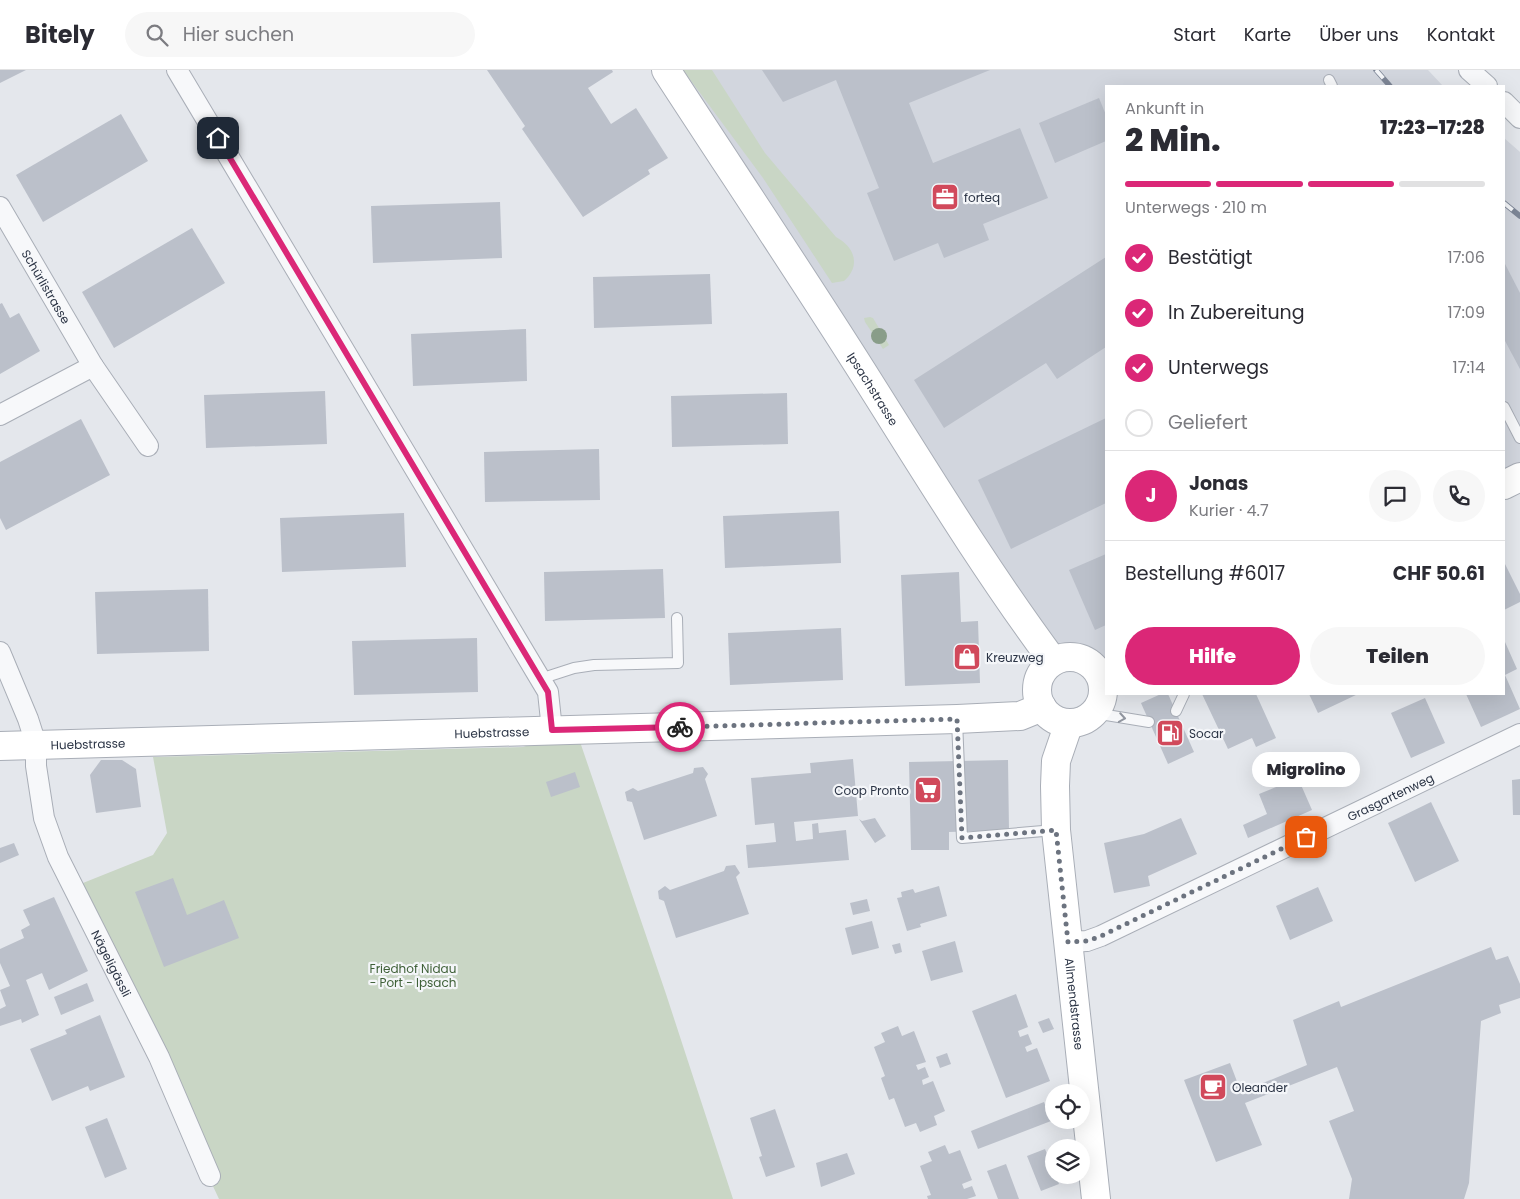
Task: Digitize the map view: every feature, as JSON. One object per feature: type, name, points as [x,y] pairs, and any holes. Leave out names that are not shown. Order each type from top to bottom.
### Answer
[{"type":"main road","name":"Ipsachstrasse","points":[[666,70],[827,317],[951,513],[1020,617],[1053,661]]},
{"type":"main road","points":[[1505,484],[1520,477]]},
{"type":"main road","points":[[1062,658],[1082,658],[1091,663],[1104,678],[1102,698],[1094,713],[1087,719],[1069,723],[1049,716],[1042,708],[1037,688],[1045,668],[1053,661],[1062,658]]},
{"type":"main road","name":"Huebstrasse","points":[[0,746],[957,719],[1020,716],[1042,708]]},
{"type":"main road","name":"Allmendstrasse","points":[[1069,723],[1056,761],[1054,786],[1056,830],[1096,1199]]},
{"type":"street","points":[[178,70],[548,692],[552,730]]},
{"type":"street","points":[[1469,70],[1485,85]]},
{"type":"street","points":[[1505,103],[1520,118]]},
{"type":"street","name":"Schürlistrasse","points":[[0,207],[93,366],[148,446]]},
{"type":"street","points":[[0,414],[93,366]]},
{"type":"street","points":[[0,652],[28,719],[36,744]]},
{"type":"street","name":"Grasgartenweg","points":[[1068,942],[1087,941],[1101,936],[1520,734]]},
{"type":"street","name":"Nägeligässli","points":[[36,744],[36,766],[44,818],[58,857],[159,1057],[210,1176]]},
{"type":"lane","points":[[1505,409],[1520,438]]},
{"type":"lane","points":[[540,679],[574,668],[594,665],[678,663],[677,618]]},
{"type":"lane","points":[[1176,711],[1184,695]]},
{"type":"lane","points":[[1094,713],[1149,722]]},
{"type":"lane","points":[[957,719],[962,838],[1056,830]]},
{"type":"shaded area","points":[[666,70],[1428,70],[1442,85],[1105,85],[1105,678],[1102,679],[1091,663],[1082,659],[1062,657]]},
{"type":"shaded area","points":[[1505,139],[1520,152],[1520,477],[1505,484]]},
{"type":"green space","points":[[683,70],[712,70],[765,153],[836,237],[848,246],[854,257],[854,263],[853,269],[844,281],[832,283],[763,178]]},
{"type":"green space","points":[[864,318],[873,318],[889,345],[883,349],[865,322]]},
{"type":"green space","name":"Friedhof Nidau - Port - Ipsach","points":[[576,730],[666,994],[733,1199],[219,1199],[73,887],[153,855],[167,833],[153,757],[523,747]]},
{"type":"building","points":[[0,70],[26,70],[0,83]]},
{"type":"building","points":[[487,70],[612,70],[613,72],[588,88],[611,124],[636,108],[668,158],[648,170],[650,174],[583,217],[522,129],[525,126]]},
{"type":"building","points":[[762,70],[990,70],[909,103],[933,163],[1020,128],[1048,198],[983,224],[989,240],[944,258],[938,243],[894,261],[867,193],[879,188],[836,80],[783,102]]},
{"type":"building","points":[[1099,98],[1105,113],[1105,141],[1055,163],[1039,123]]},
{"type":"building","points":[[121,114],[148,161],[43,222],[16,175]]},
{"type":"building","points":[[500,202],[502,258],[373,263],[371,206]]},
{"type":"building","points":[[192,228],[225,283],[114,348],[82,292]]},
{"type":"building","points":[[1105,258],[1105,348],[1057,379],[1046,363],[944,428],[914,380]]},
{"type":"building","points":[[1505,264],[1520,293],[1520,369],[1505,341]]},
{"type":"building","points":[[710,274],[712,324],[594,328],[593,277]]},
{"type":"building","points":[[2,303],[10,318],[19,313],[40,351],[0,374],[0,304]]},
{"type":"building","points":[[526,329],[527,381],[413,386],[411,334]]},
{"type":"building","points":[[325,391],[327,444],[206,448],[204,395]]},
{"type":"building","points":[[787,393],[788,444],[672,447],[671,396]]},
{"type":"building","points":[[1105,418],[1105,503],[1011,549],[978,480]]},
{"type":"building","points":[[81,419],[110,475],[6,530],[0,518],[0,462]]},
{"type":"building","points":[[599,449],[600,500],[485,502],[484,452]]},
{"type":"building","points":[[839,511],[841,563],[725,568],[723,516]]},
{"type":"building","points":[[404,513],[406,567],[282,572],[280,518]]},
{"type":"building","points":[[1105,554],[1105,625],[1095,630],[1069,570]]},
{"type":"building","points":[[1505,564],[1520,594],[1520,602],[1505,610]]},
{"type":"building","points":[[663,569],[665,618],[545,621],[544,572]]},
{"type":"building","points":[[959,572],[961,622],[978,621],[980,683],[905,686],[901,575]]},
{"type":"building","points":[[208,589],[209,651],[97,654],[95,592]]},
{"type":"building","points":[[841,628],[843,680],[730,685],[728,633]]},
{"type":"building","points":[[477,638],[478,692],[354,695],[352,641]]},
{"type":"building","points":[[1505,642],[1517,669],[1505,675]]},
{"type":"building","points":[[1505,675],[1520,709],[1481,727],[1466,695],[1505,695]]},
{"type":"building","points":[[1159,695],[1168,695],[1194,752],[1168,764],[1141,703]]},
{"type":"building","points":[[1202,695],[1256,695],[1276,738],[1256,747],[1252,738],[1228,749]]},
{"type":"building","points":[[1309,695],[1356,695],[1318,713]]},
{"type":"building","points":[[1425,698],[1445,743],[1411,758],[1391,713]]},
{"type":"building","points":[[853,759],[858,816],[794,822],[796,841],[813,839],[812,824],[818,823],[819,833],[846,830],[849,860],[748,868],[746,845],[776,842],[774,823],[755,825],[751,778],[811,773],[810,763]]},
{"type":"building","points":[[101,760],[122,760],[136,769],[141,807],[96,813],[90,775]]},
{"type":"building","points":[[1008,760],[1009,830],[949,832],[949,850],[911,850],[909,762]]},
{"type":"building","points":[[703,767],[708,774],[705,779],[717,816],[644,840],[632,802],[627,801],[625,792],[633,788],[638,791],[693,773],[694,768]]},
{"type":"building","points":[[575,772],[580,787],[551,797],[546,782]]},
{"type":"building","points":[[1298,778],[1312,810],[1248,838],[1243,825],[1267,814],[1259,794]]},
{"type":"building","points":[[1520,779],[1520,815],[1513,815],[1512,780]]},
{"type":"building","points":[[1431,802],[1459,861],[1415,882],[1388,823]]},
{"type":"building","points":[[875,818],[886,836],[875,843],[859,819],[862,821]]},
{"type":"building","points":[[1181,818],[1197,854],[1148,876],[1150,886],[1114,893],[1104,843],[1144,834]]},
{"type":"building","points":[[14,843],[19,855],[0,863],[0,848]]},
{"type":"building","points":[[735,865],[740,873],[736,877],[749,914],[676,938],[664,901],[659,899],[658,891],[665,886],[670,890],[724,871],[726,866]]},
{"type":"building","points":[[173,878],[187,915],[224,900],[239,938],[164,967],[135,892]]},
{"type":"building","points":[[939,886],[947,916],[920,924],[921,927],[907,931],[897,898],[902,897],[901,892],[913,889],[915,893]]},
{"type":"building","points":[[1318,887],[1333,921],[1290,940],[1276,906]]},
{"type":"building","points":[[54,897],[88,971],[49,990],[42,973],[26,980],[39,1015],[22,1023],[21,1019],[0,1026],[0,1009],[6,1006],[0,990],[10,986],[0,963],[0,949],[24,938],[21,930],[30,925],[23,910]]},
{"type":"building","points":[[867,899],[870,911],[853,915],[850,903]]},
{"type":"building","points":[[872,921],[879,948],[852,955],[845,928]]},
{"type":"building","points":[[955,941],[963,972],[931,981],[922,951]]},
{"type":"building","points":[[900,943],[902,952],[895,954],[892,945]]},
{"type":"building","points":[[1491,947],[1496,960],[1508,956],[1520,984],[1520,998],[1499,1005],[1501,1013],[1481,1021],[1469,1183],[1464,1199],[1349,1199],[1352,1179],[1329,1121],[1354,1111],[1337,1067],[1245,1103],[1262,1145],[1216,1162],[1184,1080],[1230,1063],[1241,1092],[1307,1065],[1293,1020],[1339,1001],[1341,1007]]},
{"type":"building","points":[[87,983],[94,1001],[61,1015],[54,997]]},
{"type":"building","points":[[1016,994],[1028,1027],[1018,1031],[1020,1037],[1028,1034],[1032,1044],[1025,1047],[1027,1052],[1037,1048],[1050,1081],[1006,1098],[972,1011]]},
{"type":"building","points":[[100,1015],[125,1077],[90,1091],[88,1086],[52,1101],[30,1049],[67,1034],[65,1030]]},
{"type":"building","points":[[1049,1018],[1054,1029],[1043,1033],[1038,1022]]},
{"type":"building","points":[[898,1026],[902,1036],[914,1031],[926,1062],[916,1065],[918,1070],[925,1067],[929,1077],[922,1080],[923,1085],[933,1081],[945,1111],[934,1116],[937,1125],[920,1132],[916,1123],[905,1127],[894,1098],[889,1100],[881,1078],[885,1076],[874,1047],[885,1042],[881,1033]]},
{"type":"building","points":[[947,1053],[951,1064],[940,1068],[936,1057]]},
{"type":"building","points":[[1044,1102],[1045,1123],[978,1149],[971,1131]]},
{"type":"building","points":[[775,1109],[795,1167],[766,1177],[759,1157],[762,1156],[750,1118]]},
{"type":"building","points":[[107,1118],[127,1169],[105,1178],[85,1127]]},
{"type":"building","points":[[945,1145],[949,1154],[960,1150],[972,1180],[962,1184],[964,1189],[972,1186],[976,1196],[967,1199],[928,1199],[927,1196],[931,1195],[920,1166],[932,1161],[928,1152]]},
{"type":"building","points":[[1045,1149],[1045,1184],[1059,1184],[1041,1191],[1027,1156]]},
{"type":"building","points":[[847,1153],[855,1174],[821,1187],[816,1163]]},
{"type":"building","points":[[1006,1164],[1019,1199],[998,1199],[987,1171]]},
{"type":"railway","points":[[1376,70],[1389,85]]},
{"type":"railway","points":[[1505,204],[1520,216]]},
{"type":"way so far","points":[[680,727],[957,719],[962,838],[1056,830],[1068,942],[1087,941],[1101,936],[1306,837]]},
{"type":"place","name":"forteq","points":[[945,197]]},
{"type":"place","name":"Kreuzweg","points":[[967,657]]},
{"type":"place","name":"Socar","points":[[1170,733]]},
{"type":"place","name":"Coop Pronto","points":[[928,790]]},
{"type":"place","name":"Migrolino","points":[[1306,837]]},
{"type":"place","name":"Oleander","points":[[1213,1087]]},
{"type":"route","points":[[218,138],[548,692],[552,730],[680,727]]}]
